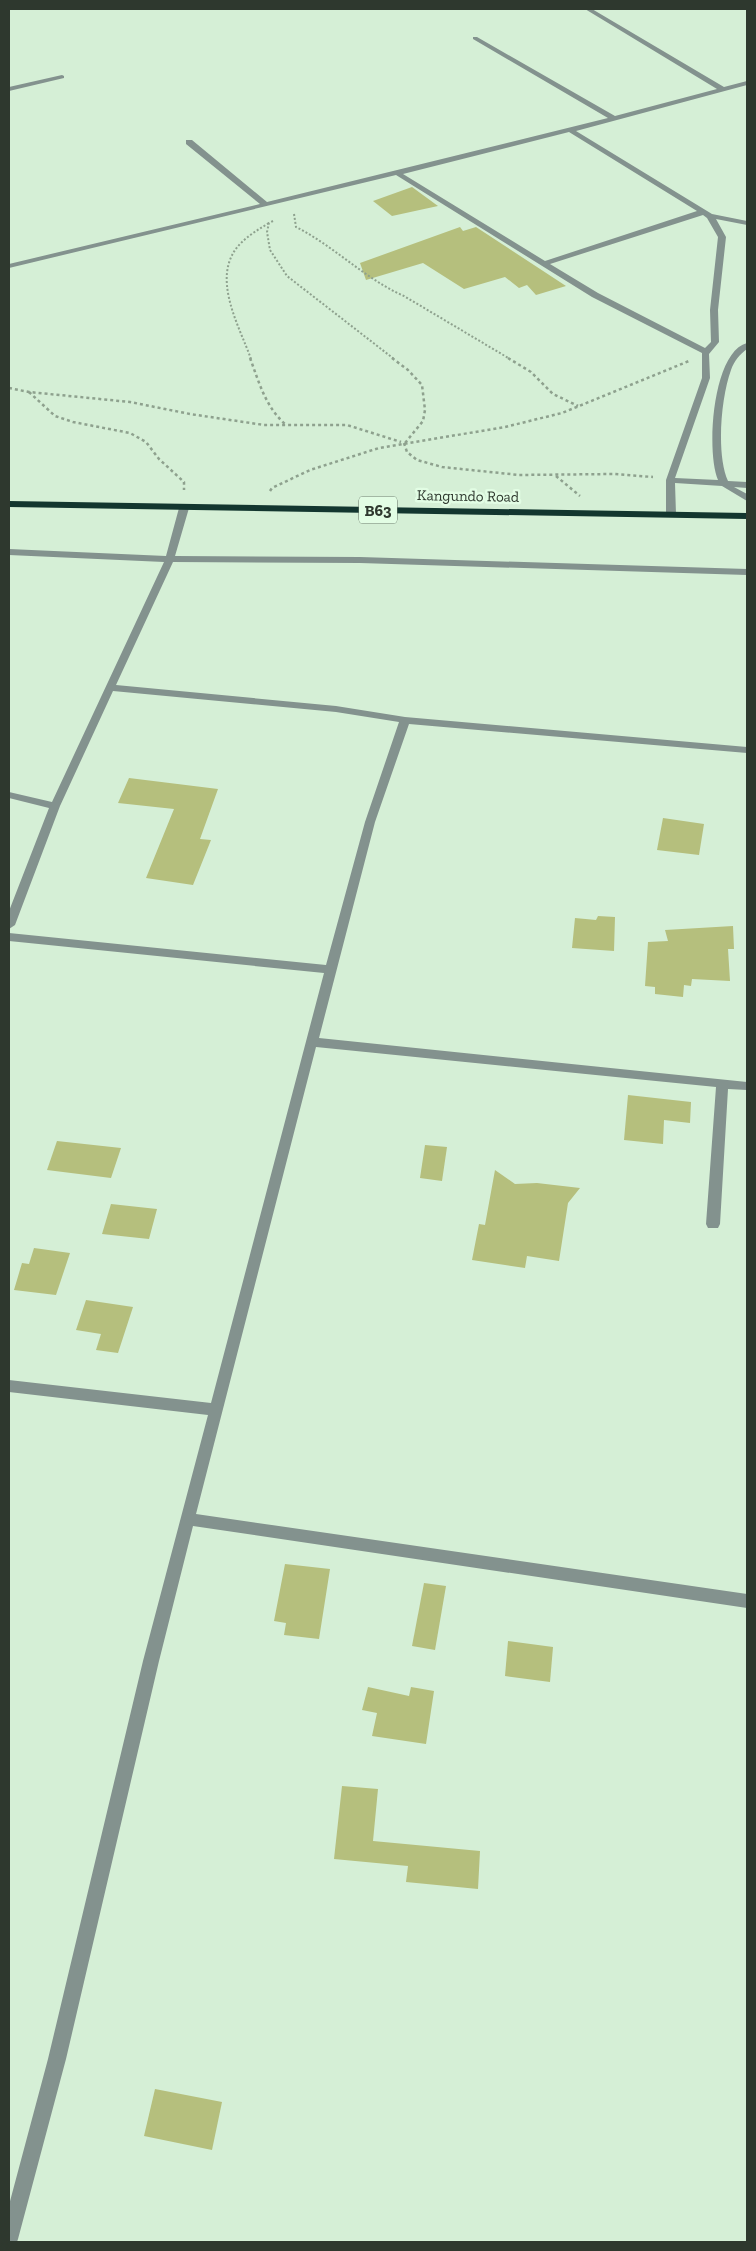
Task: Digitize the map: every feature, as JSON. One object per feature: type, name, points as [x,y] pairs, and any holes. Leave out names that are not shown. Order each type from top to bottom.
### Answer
[{"type":"highway","name":"Kangundo Road","points":[[9,504],[747,516]]},
{"type":"street","points":[[588,9],[722,89]]},
{"type":"street","points":[[475,38],[614,118]]},
{"type":"street","points":[[9,89],[62,78]]},
{"type":"street","points":[[9,266],[397,173],[747,83]]},
{"type":"street","points":[[570,130],[706,214],[747,223]]},
{"type":"street","points":[[189,142],[265,204]]},
{"type":"street","points":[[397,173],[543,264],[705,353]]},
{"type":"street","points":[[543,264],[706,214]]},
{"type":"street","points":[[705,353],[715,342],[714,310],[722,245],[722,237],[706,214]]},
{"type":"street","points":[[747,345],[740,349],[726,373],[716,436],[717,461],[724,483],[747,498]]},
{"type":"street","points":[[671,514],[670,480],[706,378],[705,353]]},
{"type":"street","points":[[670,480],[747,485]]},
{"type":"street","points":[[9,924],[55,806],[170,558],[184,508]]},
{"type":"street","points":[[9,552],[170,558],[360,560],[747,572]]},
{"type":"street","points":[[110,688],[336,709],[405,720],[747,750]]},
{"type":"street","points":[[9,2239],[57,2058],[151,1661],[330,970],[370,822],[405,720]]},
{"type":"street","points":[[9,795],[55,806]]},
{"type":"street","points":[[9,937],[330,970]]},
{"type":"street","points":[[312,1042],[747,1086]]},
{"type":"street","points":[[713,1224],[722,1084]]},
{"type":"street","points":[[9,1386],[217,1410]]},
{"type":"street","points":[[189,1518],[747,1601]]},
{"type":"path","points":[[325,190],[307,198],[297,207],[294,215],[296,227],[312,235],[388,289],[404,296],[531,372],[553,394],[578,406]]},
{"type":"path","points":[[278,219],[238,244],[231,255],[226,274],[227,293],[266,401],[274,415],[286,424]]},
{"type":"path","points":[[269,223],[267,232],[270,250],[287,276],[408,370],[422,385],[425,410],[423,421],[404,443]]},
{"type":"path","points":[[260,509],[272,488],[310,470],[378,448],[528,423],[578,406],[705,353]]},
{"type":"path","points":[[9,388],[28,392],[130,402],[190,414],[264,425],[347,424],[404,443]]},
{"type":"path","points":[[28,392],[55,416],[90,426],[112,428],[130,433],[146,442],[159,459],[184,482],[184,508]]},
{"type":"path","points":[[404,443],[407,452],[416,460],[442,466],[519,475],[638,475],[670,480]]},
{"type":"building","points":[[412,187],[438,206],[392,216],[373,201]]},
{"type":"building","points":[[460,227],[463,231],[476,227],[566,286],[536,295],[527,285],[519,288],[505,277],[464,289],[423,263],[366,280],[360,263]]},
{"type":"building","points":[[129,778],[218,789],[200,839],[211,840],[193,885],[146,878],[174,809],[118,803]]},
{"type":"building","points":[[663,818],[704,824],[699,855],[657,850]]},
{"type":"building","points":[[598,916],[615,917],[614,951],[572,948],[575,918],[596,920]]},
{"type":"building","points":[[733,926],[734,949],[728,949],[730,981],[692,979],[691,986],[684,985],[683,997],[655,994],[655,987],[645,986],[648,942],[668,941],[665,930]]},
{"type":"building","points":[[628,1095],[691,1102],[690,1123],[664,1120],[663,1144],[624,1140]]},
{"type":"building","points":[[57,1141],[121,1148],[111,1178],[47,1170]]},
{"type":"building","points":[[425,1145],[447,1147],[442,1181],[420,1178]]},
{"type":"building","points":[[495,1170],[515,1184],[537,1183],[580,1188],[568,1203],[559,1261],[527,1256],[525,1268],[472,1260],[479,1224],[485,1225]]},
{"type":"building","points":[[111,1204],[157,1209],[149,1239],[102,1234]]},
{"type":"building","points":[[34,1248],[70,1253],[56,1295],[14,1290],[22,1263],[29,1264]]},
{"type":"building","points":[[86,1300],[133,1307],[118,1353],[96,1350],[101,1334],[76,1330]]},
{"type":"building","points":[[285,1564],[330,1569],[319,1639],[284,1635],[286,1623],[274,1621]]},
{"type":"building","points":[[424,1583],[446,1586],[435,1650],[412,1646]]},
{"type":"building","points":[[508,1641],[553,1647],[550,1682],[505,1676]]},
{"type":"building","points":[[368,1687],[409,1696],[411,1687],[434,1691],[426,1744],[372,1736],[377,1713],[362,1710]]},
{"type":"building","points":[[342,1786],[378,1789],[373,1841],[480,1851],[478,1889],[406,1882],[408,1866],[334,1859]]},
{"type":"building","points":[[155,2089],[222,2102],[212,2150],[144,2136]]}]
